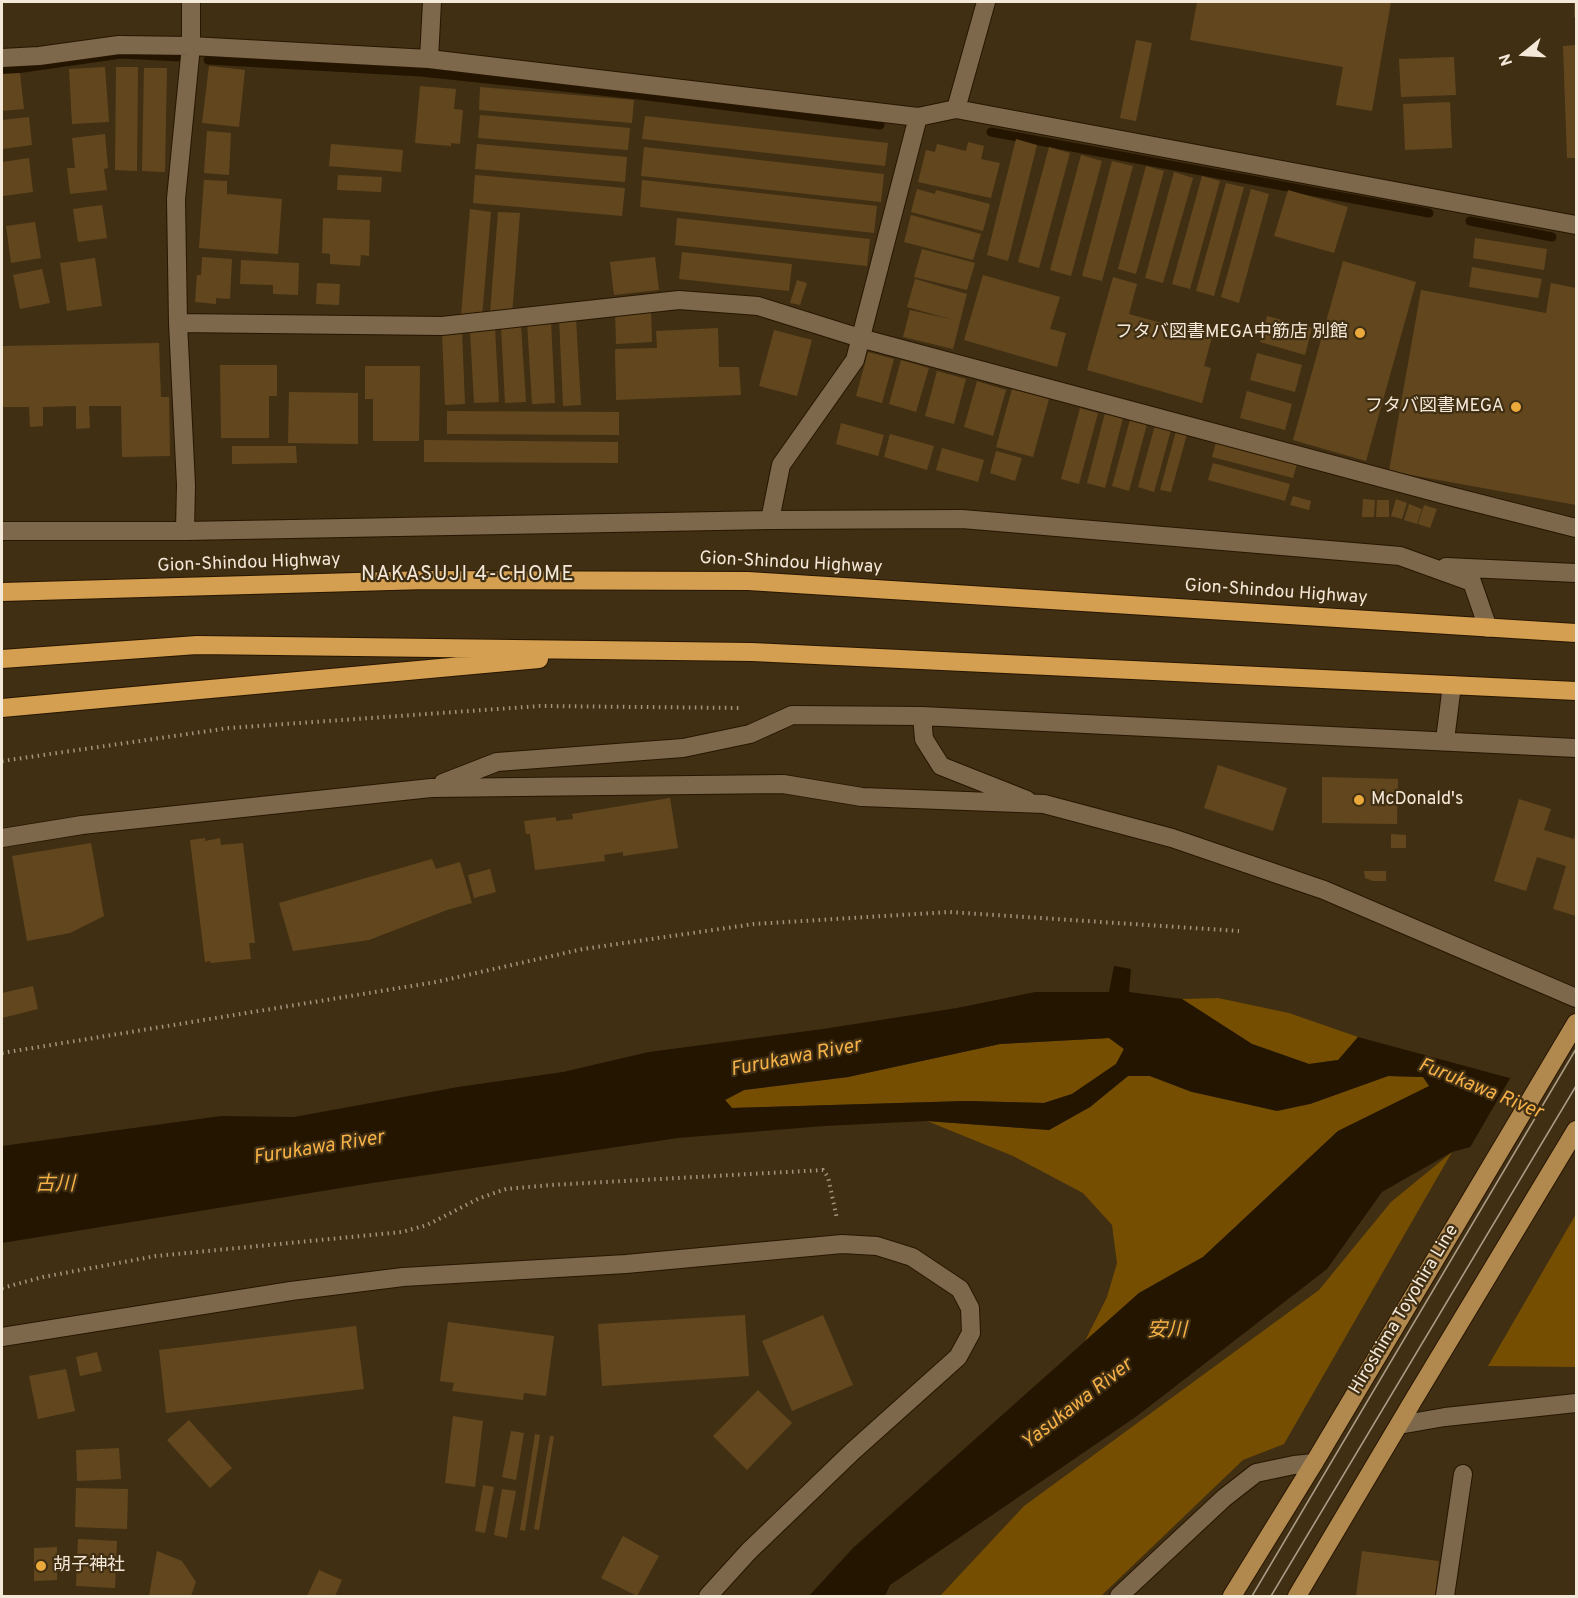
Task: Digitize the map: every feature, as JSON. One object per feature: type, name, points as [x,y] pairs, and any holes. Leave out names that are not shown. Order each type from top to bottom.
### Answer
[{"type":"highway","name":"Gion-Shindou Highway","points":[[2,592],[426,580],[748,581],[1576,633]]},
{"type":"highway","points":[[2,658],[197,645],[752,652],[1576,691]]},
{"type":"highway","points":[[2,708],[640,650]]},
{"type":"main road","name":"Hiroshima Toyohira Line","points":[[1232,1596],[1336,1427],[1572,1031]]},
{"type":"main road","points":[[1297,1596],[1576,1130]]},
{"type":"street","points":[[185,531],[186,485],[178,323],[176,199],[191,46],[191,2]]},
{"type":"street","points":[[429,59],[432,2]]},
{"type":"street","points":[[956,109],[986,2]]},
{"type":"street","points":[[2,58],[39,56],[119,45],[191,46],[429,59],[918,117],[956,109],[1576,225]]},
{"type":"street","points":[[770,520],[781,465],[855,360],[918,117]]},
{"type":"street","points":[[178,323],[442,326],[679,300],[758,306],[860,338],[1576,528]]},
{"type":"street","points":[[2,531],[185,531],[770,520],[962,519],[1400,556],[1472,582],[1488,628]]},
{"type":"street","points":[[1428,566],[1576,573]]},
{"type":"street","points":[[1445,740],[1452,685]]},
{"type":"street","points":[[430,788],[497,762],[683,748],[750,734],[792,715],[922,716],[1576,748]]},
{"type":"street","points":[[922,716],[924,739],[941,766],[1039,805],[1172,838],[1324,890],[1576,998]]},
{"type":"street","points":[[2,838],[82,825],[430,788],[783,784],[862,797],[1039,805]]},
{"type":"street","points":[[2,1336],[291,1291],[403,1277],[626,1264],[842,1244],[877,1246],[912,1257],[960,1288],[970,1308],[970,1333],[958,1357],[853,1451],[749,1551],[708,1596]]},
{"type":"street","points":[[1399,1425],[1445,1417],[1576,1404]]},
{"type":"street","points":[[1119,1596],[1224,1498],[1257,1473],[1314,1463]]},
{"type":"street","points":[[1444,1596],[1463,1474]]},
{"type":"path","points":[[2,761],[229,728],[540,706],[743,708],[750,711]]},
{"type":"path","points":[[2,1053],[436,982],[583,949],[754,924],[949,912],[1239,931]]},
{"type":"path","points":[[2,1288],[43,1277],[156,1256],[402,1232],[428,1225],[480,1198],[506,1189],[823,1170],[828,1177],[842,1244]]},
{"type":"shaded area","points":[[1218,998],[1289,1013],[1358,1037],[1339,1060],[1309,1064],[1252,1044],[1182,999]]},
{"type":"shaded area","points":[[1109,1038],[1124,1049],[1116,1064],[1072,1094],[1044,1103],[966,1101],[732,1108],[725,1100],[744,1090],[848,1077],[1000,1044]]},
{"type":"shaded area","points":[[1128,1076],[1150,1076],[1192,1092],[1310,1104],[1388,1076],[1423,1077],[1430,1086],[1338,1131],[1203,1257],[1139,1293],[1085,1341],[1107,1297],[1117,1263],[1112,1225],[1083,1193],[1013,1156],[927,1121],[1049,1130],[1090,1107]]},
{"type":"shaded area","points":[[1452,1152],[1284,1444],[1243,1460],[1101,1596],[940,1596],[1024,1506],[1319,1290],[1391,1202]]},
{"type":"shaded area","points":[[1576,1214],[1576,1367],[1488,1366]]},
{"type":"water","name":"古川","points":[[1114,966],[1131,969],[1129,992],[1182,999],[1252,1044],[1309,1064],[1338,1060],[1358,1037],[1576,1096],[1567,1143],[1518,1134],[1452,1152],[1382,1192],[1327,1269],[1137,1416],[890,1585],[885,1596],[809,1596],[853,1548],[1139,1293],[1203,1257],[1338,1131],[1429,1086],[1423,1077],[1388,1076],[1310,1104],[1277,1111],[1192,1092],[1150,1076],[1128,1076],[1090,1107],[1049,1130],[927,1121],[824,1126],[678,1138],[372,1183],[2,1243],[2,1146],[221,1116],[294,1117],[458,1087],[563,1072],[649,1052],[823,1029],[957,1008],[1035,992],[1109,992]],"holes":[[[1109,1038],[1124,1049],[1116,1064],[1072,1094],[1044,1103],[966,1101],[732,1108],[725,1100],[744,1090],[848,1077],[1000,1044]]]},
{"type":"pier","points":[[1512,1075],[1576,1093],[1576,1153],[1566,1146],[1518,1137],[1468,1151]]},
{"type":"building","points":[[1197,2],[1391,2],[1372,111],[1336,105],[1343,67],[1190,40]]},
{"type":"building","points":[[1574,2],[1576,2],[1576,17],[1574,17]]},
{"type":"building","points":[[1136,40],[1152,43],[1136,121],[1120,118]]},
{"type":"building","points":[[1576,45],[1576,158],[1567,158],[1563,46]]},
{"type":"building","points":[[1454,57],[1456,95],[1401,97],[1399,59]]},
{"type":"building","points":[[209,66],[245,70],[239,127],[202,123]]},
{"type":"building","points":[[105,67],[109,122],[72,124],[69,69]]},
{"type":"building","points":[[116,67],[138,67],[137,171],[115,170]]},
{"type":"building","points":[[144,68],[167,68],[165,172],[142,171]]},
{"type":"building","points":[[20,73],[24,109],[2,111],[2,74]]},
{"type":"building","points":[[420,86],[456,89],[454,109],[463,110],[460,144],[451,143],[451,146],[415,143]]},
{"type":"building","points":[[480,87],[634,100],[632,123],[479,110]]},
{"type":"building","points":[[1450,102],[1452,148],[1405,150],[1403,104]]},
{"type":"building","points":[[480,115],[630,128],[628,150],[478,138]]},
{"type":"building","points":[[645,116],[888,143],[885,166],[642,139]]},
{"type":"building","points":[[29,117],[32,145],[2,149],[2,120]]},
{"type":"building","points":[[207,131],[231,133],[229,175],[204,173]]},
{"type":"building","points":[[105,134],[108,168],[104,169],[107,190],[70,194],[67,168],[75,168],[72,138]]},
{"type":"building","points":[[1016,139],[1037,145],[1008,261],[987,255]]},
{"type":"building","points":[[968,142],[984,146],[981,159],[1000,163],[991,198],[918,182],[926,150],[935,152],[937,144],[966,151]]},
{"type":"building","points":[[331,144],[403,150],[401,172],[329,166]]},
{"type":"building","points":[[477,144],[627,157],[625,182],[475,169]]},
{"type":"building","points":[[644,147],[884,174],[881,202],[641,176]]},
{"type":"building","points":[[1049,147],[1070,153],[1039,268],[1018,262]]},
{"type":"building","points":[[1081,155],[1102,161],[1071,276],[1050,270]]},
{"type":"building","points":[[29,158],[33,192],[3,196],[2,162]]},
{"type":"building","points":[[1112,161],[1133,166],[1102,281],[1082,276]]},
{"type":"building","points":[[1146,166],[1164,171],[1136,274],[1118,269]]},
{"type":"building","points":[[1174,172],[1193,178],[1163,283],[1145,278]]},
{"type":"building","points":[[338,175],[382,177],[381,192],[337,190]]},
{"type":"building","points":[[475,175],[625,188],[622,216],[473,203]]},
{"type":"building","points":[[1202,176],[1220,181],[1190,289],[1172,284]]},
{"type":"building","points":[[204,180],[227,181],[227,194],[282,199],[278,254],[199,248]]},
{"type":"building","points":[[642,180],[877,206],[874,233],[640,207]]},
{"type":"building","points":[[1226,183],[1244,187],[1214,296],[1196,291]]},
{"type":"building","points":[[917,189],[935,194],[936,190],[990,204],[983,231],[911,212]]},
{"type":"building","points":[[1251,189],[1269,194],[1239,303],[1221,297]]},
{"type":"building","points":[[1288,190],[1348,207],[1334,253],[1274,236]]},
{"type":"building","points":[[102,205],[107,238],[78,242],[73,209]]},
{"type":"building","points":[[470,209],[491,212],[482,317],[461,316]]},
{"type":"building","points":[[498,212],[520,213],[512,315],[490,313]]},
{"type":"building","points":[[911,215],[981,234],[973,260],[904,242]]},
{"type":"building","points":[[323,218],[370,220],[369,256],[361,255],[360,266],[330,264],[330,254],[322,253]]},
{"type":"building","points":[[677,218],[870,239],[867,266],[675,245]]},
{"type":"building","points":[[35,222],[41,258],[11,263],[6,226]]},
{"type":"building","points":[[1475,238],[1547,249],[1544,270],[1473,258]]},
{"type":"building","points":[[922,249],[975,263],[967,290],[914,277]]},
{"type":"building","points":[[682,252],[792,264],[789,291],[679,279]]},
{"type":"building","points":[[202,257],[232,259],[230,299],[216,298],[216,304],[195,302],[197,275],[201,275]]},
{"type":"building","points":[[655,257],[659,290],[614,295],[610,262]]},
{"type":"building","points":[[95,258],[102,306],[67,311],[60,263]]},
{"type":"building","points":[[241,260],[299,263],[298,295],[273,294],[273,285],[240,284]]},
{"type":"building","points":[[1343,261],[1416,282],[1366,461],[1293,440]]},
{"type":"building","points":[[1472,267],[1542,279],[1538,298],[1469,287]]},
{"type":"building","points":[[42,269],[50,303],[20,309],[13,275]]},
{"type":"building","points":[[983,275],[1060,297],[1050,329],[1066,333],[1057,367],[964,340]]},
{"type":"building","points":[[1113,277],[1137,284],[1129,314],[1212,337],[1204,366],[1211,368],[1202,403],[1087,370]]},
{"type":"building","points":[[915,279],[967,294],[953,349],[903,337],[910,310],[954,320],[907,307]]},
{"type":"building","points":[[797,280],[807,283],[800,305],[790,303]]},
{"type":"building","points":[[317,283],[340,284],[339,305],[316,304]]},
{"type":"building","points":[[1551,283],[1576,288],[1576,505],[1389,471],[1421,290],[1546,313]]},
{"type":"building","points":[[651,310],[652,342],[616,344],[615,311]]},
{"type":"building","points":[[1267,316],[1312,328],[1305,355],[1260,342]]},
{"type":"building","points":[[559,318],[576,318],[581,405],[563,406]]},
{"type":"building","points":[[551,321],[555,403],[532,404],[527,322]]},
{"type":"building","points":[[521,326],[526,402],[505,403],[501,327]]},
{"type":"building","points":[[495,328],[499,402],[474,403],[470,330]]},
{"type":"building","points":[[718,328],[719,367],[739,367],[741,395],[616,400],[615,349],[657,348],[656,331]]},
{"type":"building","points":[[774,330],[812,340],[797,396],[759,386]]},
{"type":"building","points":[[462,331],[465,404],[445,405],[442,332]]},
{"type":"building","points":[[159,343],[161,397],[169,397],[170,456],[122,457],[121,406],[89,406],[90,428],[76,429],[76,406],[43,407],[43,426],[30,427],[29,407],[2,407],[2,346]]},
{"type":"building","points":[[868,352],[894,359],[882,403],[856,396]]},
{"type":"building","points":[[1257,353],[1302,365],[1295,392],[1250,380]]},
{"type":"building","points":[[901,360],[929,368],[916,412],[889,404]]},
{"type":"building","points":[[220,365],[277,365],[277,396],[269,396],[269,438],[221,438]]},
{"type":"building","points":[[365,366],[420,366],[419,441],[373,441],[373,399],[365,399]]},
{"type":"building","points":[[937,371],[966,379],[954,424],[925,416]]},
{"type":"building","points":[[977,381],[1006,390],[993,436],[964,427]]},
{"type":"building","points":[[1012,389],[1049,399],[1033,457],[996,447]]},
{"type":"building","points":[[1247,391],[1292,404],[1285,430],[1240,418]]},
{"type":"building","points":[[289,392],[358,393],[358,444],[288,443]]},
{"type":"building","points":[[1080,408],[1098,413],[1079,484],[1061,479]]},
{"type":"building","points":[[447,411],[619,412],[619,435],[447,434]]},
{"type":"building","points":[[1105,413],[1123,418],[1105,488],[1087,483]]},
{"type":"building","points":[[1130,420],[1147,424],[1129,491],[1112,486]]},
{"type":"building","points":[[841,423],[884,435],[878,456],[836,444]]},
{"type":"building","points":[[1155,425],[1171,430],[1154,492],[1138,487]]},
{"type":"building","points":[[1176,431],[1187,434],[1171,492],[1160,490]]},
{"type":"building","points":[[890,434],[934,446],[927,470],[884,457]]},
{"type":"building","points":[[424,440],[618,442],[618,463],[424,462]]},
{"type":"building","points":[[1216,442],[1297,464],[1293,478],[1212,457]]},
{"type":"building","points":[[232,446],[296,446],[297,463],[232,464]]},
{"type":"building","points":[[942,448],[984,460],[978,482],[936,470]]},
{"type":"building","points":[[996,451],[1022,458],[1015,481],[990,473]]},
{"type":"building","points":[[1213,463],[1290,484],[1285,501],[1208,480]]},
{"type":"building","points":[[1293,496],[1311,501],[1309,510],[1290,505]]},
{"type":"building","points":[[1363,499],[1375,500],[1374,517],[1362,517]]},
{"type":"building","points":[[1396,499],[1407,503],[1402,519],[1391,516]]},
{"type":"building","points":[[1377,500],[1389,500],[1389,517],[1376,517]]},
{"type":"building","points":[[1409,504],[1422,509],[1417,524],[1404,520]]},
{"type":"building","points":[[1424,505],[1437,509],[1430,528],[1418,524]]},
{"type":"building","points":[[1218,765],[1287,788],[1273,831],[1204,808]]},
{"type":"building","points":[[1322,777],[1398,779],[1397,824],[1322,823]]},
{"type":"building","points":[[670,798],[678,848],[623,856],[623,852],[604,855],[605,861],[535,870],[530,834],[526,834],[524,821],[556,817],[556,821],[573,819],[572,814]]},
{"type":"building","points":[[1519,799],[1551,809],[1544,830],[1574,839],[1576,831],[1576,916],[1553,909],[1566,866],[1537,857],[1526,891],[1494,881]]},
{"type":"building","points":[[1391,834],[1406,835],[1406,848],[1391,848]]},
{"type":"building","points":[[205,838],[205,841],[220,838],[221,845],[243,843],[255,943],[249,943],[251,959],[205,962],[190,840]]},
{"type":"building","points":[[91,843],[104,916],[70,933],[27,941],[12,856]]},
{"type":"building","points":[[432,859],[436,869],[460,862],[472,903],[447,910],[369,940],[293,951],[279,903]]},
{"type":"building","points":[[490,869],[496,892],[474,898],[468,875]]},
{"type":"building","points":[[1364,871],[1386,871],[1386,881],[1373,881],[1365,878]]},
{"type":"building","points":[[33,986],[38,1009],[2,1018],[2,993]]},
{"type":"building","points":[[745,1315],[749,1376],[602,1386],[598,1324]]},
{"type":"building","points":[[823,1315],[853,1385],[792,1411],[762,1341]]},
{"type":"building","points":[[448,1322],[554,1336],[546,1396],[524,1393],[523,1400],[452,1391],[454,1383],[440,1381]]},
{"type":"building","points":[[356,1326],[364,1389],[166,1413],[159,1350]]},
{"type":"building","points":[[97,1352],[102,1371],[80,1376],[76,1357]]},
{"type":"building","points":[[66,1369],[75,1411],[38,1419],[29,1376]]},
{"type":"building","points":[[758,1390],[792,1423],[747,1470],[713,1436]]},
{"type":"building","points":[[453,1416],[483,1421],[475,1487],[445,1483]]},
{"type":"building","points":[[189,1420],[232,1468],[210,1488],[167,1440]]},
{"type":"building","points":[[511,1431],[524,1433],[516,1480],[502,1477]]},
{"type":"building","points":[[535,1434],[540,1435],[525,1531],[520,1530]]},
{"type":"building","points":[[550,1436],[554,1436],[539,1530],[534,1529]]},
{"type":"building","points":[[119,1448],[121,1479],[77,1481],[76,1450]]},
{"type":"building","points":[[483,1485],[494,1487],[485,1533],[475,1531]]},
{"type":"building","points":[[76,1488],[128,1489],[127,1529],[75,1527]]},
{"type":"building","points":[[502,1489],[516,1491],[507,1538],[494,1535]]},
{"type":"building","points":[[623,1536],[659,1556],[637,1596],[601,1578]]},
{"type":"building","points":[[78,1539],[117,1541],[115,1588],[76,1586]]},
{"type":"building","points":[[57,1547],[57,1580],[34,1581],[34,1548]]},
{"type":"building","points":[[157,1551],[182,1561],[196,1582],[191,1596],[149,1596]]},
{"type":"building","points":[[1362,1551],[1439,1561],[1435,1596],[1356,1596]]},
{"type":"building","points":[[319,1570],[342,1580],[335,1596],[307,1596]]},
{"type":"waterway","points":[[2,71],[121,54],[180,57]]},
{"type":"waterway","points":[[208,60],[421,72],[639,95],[880,125]]},
{"type":"waterway","points":[[991,132],[1429,213]]},
{"type":"waterway","points":[[1470,221],[1552,237]]},
{"type":"tram line","points":[[1252,1596],[1576,1049]]},
{"type":"tram line","points":[[1271,1596],[1576,1086]]},
{"type":"place","name":"フタバ図書MEGA中筋店 別館","points":[[1360,333]]},
{"type":"place","name":"フタバ図書MEGA","points":[[1516,407]]},
{"type":"place","name":"McDonald's","points":[[1359,800]]},
{"type":"place","name":"胡子神社","points":[[41,1566]]},
{"type":"district","name":"NAKASUJI 4-CHOME","points":[[468,576]]},
{"type":"water label","name":"Furukawa River","points":[[796,1059]]},
{"type":"water label","name":"Furukawa River","points":[[1480,1090]]},
{"type":"water label","name":"Furukawa River","points":[[319,1149]]},
{"type":"water label","name":"安川","points":[[1167,1332]]},
{"type":"water label","name":"Yasukawa River","points":[[1078,1405]]}]
